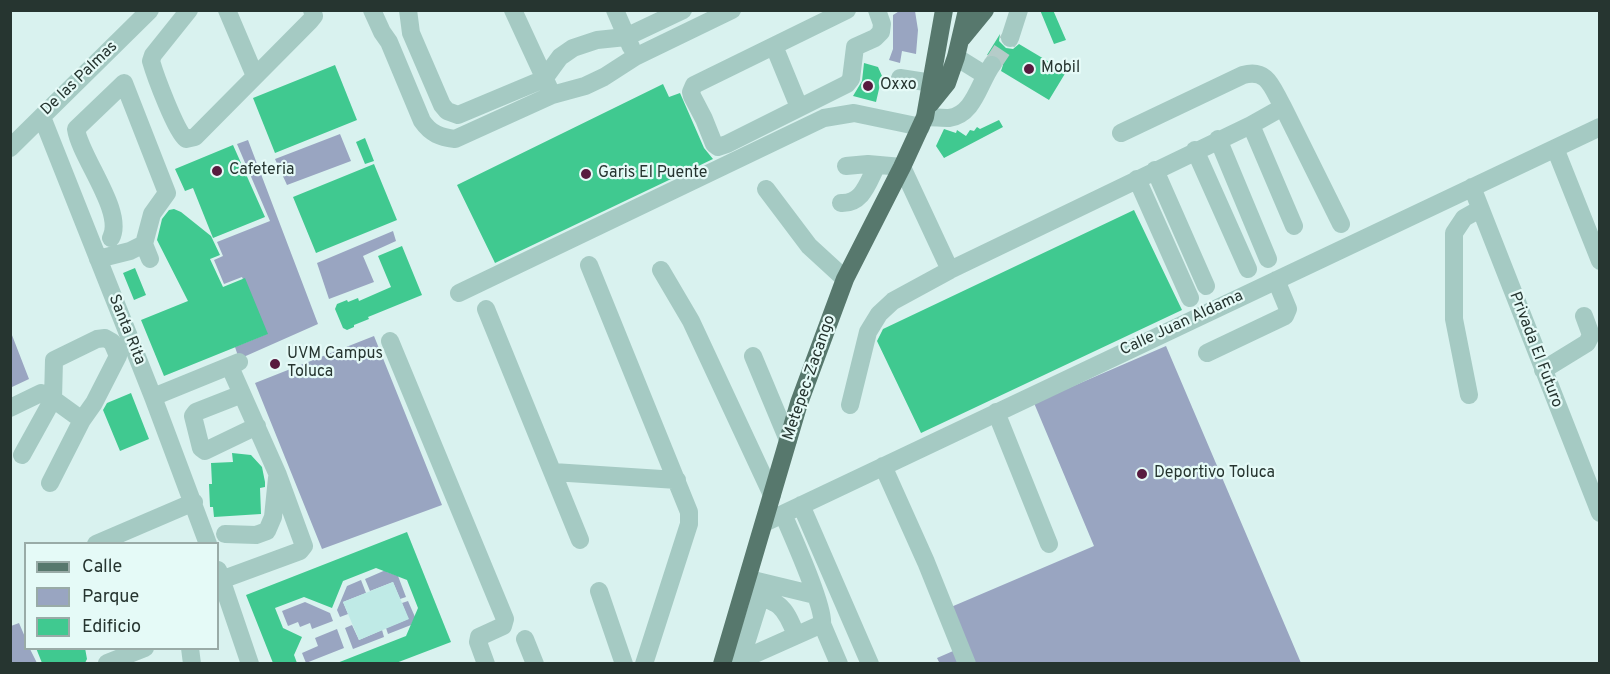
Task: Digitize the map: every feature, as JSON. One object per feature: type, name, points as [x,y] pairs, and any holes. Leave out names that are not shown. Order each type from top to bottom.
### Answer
[{"type":"main road","points":[[933,10],[939,40]]},
{"type":"main road","name":"Metepec-Zacango","points":[[925,117],[944,10]]},
{"type":"main road","name":"Metepec-Zacango","points":[[722,663],[754,587],[764,523],[788,440],[799,403],[845,279],[925,117],[946,83],[961,39],[966,10]]},
{"type":"main road","points":[[961,39],[985,10]]},
{"type":"street","name":"De las Palmas","points":[[10,148],[150,10]]},
{"type":"street","points":[[189,10],[153,55],[151,61],[172,117],[183,138],[195,137],[310,21],[314,16],[312,10]]},
{"type":"street","points":[[227,10],[255,76]]},
{"type":"street","points":[[372,10],[382,32],[390,42],[422,121],[429,131],[441,137],[455,139],[470,134],[548,87],[560,57],[573,48],[597,40],[626,37],[683,10]]},
{"type":"street","points":[[408,10],[411,33],[442,105],[453,114],[463,114],[548,87],[585,86],[635,57],[732,10]]},
{"type":"street","points":[[513,10],[548,87]]},
{"type":"street","points":[[615,10],[635,57]]},
{"type":"street","points":[[848,10],[694,85],[692,96],[714,144],[718,147],[727,144],[840,88],[851,79],[855,47],[875,38],[882,32],[877,10]]},
{"type":"street","points":[[1010,38],[1019,10]]},
{"type":"street","points":[[390,42],[411,33]]},
{"type":"street","points":[[774,46],[799,107]]},
{"type":"street","points":[[459,293],[814,123],[850,113],[950,118],[968,109],[989,70],[956,57]]},
{"type":"street","points":[[101,59],[115,80],[116,89]]},
{"type":"street","points":[[1121,133],[1243,75],[1252,72],[1262,74],[1269,81],[1283,107],[1341,224]]},
{"type":"street","points":[[899,80],[932,83]]},
{"type":"street","points":[[122,83],[125,84],[167,192],[152,214],[141,251],[114,220],[76,129],[122,83]]},
{"type":"street","points":[[840,88],[850,113]]},
{"type":"street","points":[[850,405],[865,340],[879,314],[893,301],[950,270],[1283,107]]},
{"type":"street","name":"Santa Rita","points":[[42,117],[98,259],[121,339],[153,397],[208,542]]},
{"type":"street","points":[[1251,124],[1294,226]]},
{"type":"street","name":"Calle Juan Aldama","points":[[764,523],[1599,127]]},
{"type":"street","points":[[1218,139],[1268,259]]},
{"type":"street","points":[[1555,148],[1599,261]]},
{"type":"street","points":[[1195,150],[1248,268]]},
{"type":"street","points":[[841,203],[851,203],[859,197],[877,165]]},
{"type":"street","points":[[846,166],[902,167],[950,270]]},
{"type":"street","points":[[1155,170],[1206,286]]},
{"type":"street","points":[[1137,179],[1190,298]]},
{"type":"street","name":"Privada El Futuro","points":[[1472,187],[1599,513]]},
{"type":"street","points":[[766,189],[809,246],[845,279]]},
{"type":"street","points":[[1469,395],[1455,319],[1454,233],[1464,218],[1480,209]]},
{"type":"street","points":[[111,238],[114,220]]},
{"type":"street","points":[[98,259],[141,251]]},
{"type":"street","points":[[589,265],[689,512],[689,525],[644,663]]},
{"type":"street","points":[[661,270],[691,321],[772,495]]},
{"type":"street","points":[[1207,353],[1285,316],[1288,309],[1276,280]]},
{"type":"street","points":[[486,309],[580,540]]},
{"type":"street","points":[[1543,370],[1587,343],[1591,335],[1584,316]]},
{"type":"street","points":[[22,455],[53,399],[54,360],[97,339],[121,339],[117,351],[118,360],[82,420],[50,483]]},
{"type":"street","points":[[390,341],[505,620],[503,626],[478,637],[486,663]]},
{"type":"street","points":[[753,356],[788,440]]},
{"type":"street","points":[[153,397],[235,364],[242,394],[278,475],[300,534],[304,546],[300,551],[219,575],[250,663]]},
{"type":"street","points":[[10,408],[40,393],[53,399],[82,420]]},
{"type":"street","points":[[242,394],[196,412],[193,416],[201,448],[205,451],[257,426]]},
{"type":"street","points":[[996,412],[1049,544]]},
{"type":"street","points":[[883,466],[926,562],[967,663]]},
{"type":"street","points":[[553,472],[677,480]]},
{"type":"street","points":[[225,534],[256,535],[268,528],[273,517],[278,475]]},
{"type":"street","points":[[98,542],[194,502]]},
{"type":"street","points":[[801,505],[870,663]]},
{"type":"street","points":[[783,514],[816,595],[823,619],[822,624],[839,663]]},
{"type":"street","points":[[268,528],[300,534]]},
{"type":"street","points":[[754,587],[816,595]]},
{"type":"street","points":[[754,587],[782,607],[796,634]]},
{"type":"street","points":[[747,660],[754,587]]},
{"type":"street","points":[[599,591],[624,663]]},
{"type":"street","points":[[722,663],[747,660],[796,634],[822,624]]},
{"type":"street","points":[[525,639],[535,663]]},
{"type":"street","points":[[105,658],[137,650]]},
{"type":"green space","points":[[901,10],[915,11],[918,30],[916,54],[902,51],[900,63],[889,60],[893,49],[893,15]]},
{"type":"green space","points":[[340,134],[351,161],[287,185],[275,159]]},
{"type":"green space","points":[[248,140],[318,324],[239,359],[235,347],[267,334],[242,277],[224,284],[214,260],[223,256],[217,242],[270,221],[237,144]]},
{"type":"green space","points":[[393,231],[396,241],[363,256],[374,282],[329,299],[317,263]]},
{"type":"green space","points":[[10,330],[29,379],[12,387],[10,384]]},
{"type":"green space","points":[[374,336],[442,505],[322,549],[255,383]]},
{"type":"green space","name":"Deportivo Toluca","points":[[1166,346],[1301,663],[940,664],[937,658],[967,645],[951,607],[1094,546],[1034,403]]},
{"type":"green space","points":[[388,569],[387,572],[398,576],[406,597],[400,599],[393,582],[370,591],[365,579]]},
{"type":"green space","points":[[361,580],[366,593],[343,602],[348,614],[340,617],[337,610],[347,586]]},
{"type":"green space","points":[[408,601],[415,617],[411,625],[388,634],[386,628],[408,619],[402,603]]},
{"type":"green space","points":[[305,602],[330,613],[333,621],[312,629],[310,623],[300,627],[298,622],[288,626],[282,611]]},
{"type":"green space","points":[[19,623],[24,635],[24,650],[30,650],[37,663],[11,663],[11,626]]},
{"type":"green space","points":[[352,625],[359,640],[382,630],[384,637],[353,649],[345,628]]},
{"type":"green space","points":[[337,629],[344,648],[306,663],[302,653],[318,646],[315,638]]},
{"type":"shaded area","points":[[393,582],[409,619],[359,640],[343,602]]},
{"type":"building","points":[[1040,10],[1053,10],[1066,40],[1054,44]]},
{"type":"building","name":"Mobil","points":[[1000,34],[999,41],[1006,48],[1013,49],[1019,44],[1066,72],[1049,100],[1001,71],[1003,65],[998,56],[987,55]]},
{"type":"building","name":"Oxxo","points":[[864,63],[878,67],[882,76],[876,102],[853,96],[862,81]]},
{"type":"building","points":[[335,65],[357,120],[275,153],[253,98]]},
{"type":"building","name":"Garis El Puente","points":[[663,84],[669,97],[680,93],[704,148],[713,159],[495,263],[457,185]]},
{"type":"building","points":[[999,120],[1003,127],[944,158],[936,146],[944,129],[956,133],[957,130],[966,136],[970,130],[974,131],[977,127],[980,129]]},
{"type":"building","points":[[365,138],[374,161],[365,164],[356,142]]},
{"type":"building","points":[[233,145],[265,217],[213,238],[193,188],[185,191],[175,169]]},
{"type":"building","points":[[374,164],[397,220],[316,253],[293,197]]},
{"type":"building","points":[[174,209],[211,236],[220,255],[210,259],[223,287],[245,278],[268,334],[164,376],[141,320],[188,301],[157,240],[162,219],[169,210]]},
{"type":"building","points":[[1134,210],[1182,310],[921,433],[877,341],[883,329]]},
{"type":"building","points":[[402,246],[422,295],[368,317],[369,319],[347,330],[343,328],[335,309],[337,304],[358,298],[359,301],[391,287],[378,256]]},
{"type":"building","points":[[135,268],[146,295],[134,300],[123,273]]},
{"type":"building","points":[[131,393],[149,439],[120,451],[103,410],[107,403]]},
{"type":"building","points":[[232,453],[251,455],[262,467],[265,487],[260,488],[261,514],[214,517],[213,507],[210,507],[211,463],[233,462]]},
{"type":"building","points":[[407,532],[451,642],[396,663],[337,663],[406,636],[418,608],[407,580],[376,568],[343,581],[332,608],[304,597],[275,608],[283,628],[302,637],[294,655],[297,663],[273,663],[246,595]]},
{"type":"building","points":[[37,650],[85,650],[87,659],[85,663],[42,663]]},
{"type":"tunnel","points":[[992,65],[1010,38]]},
{"type":"place","name":"Mobil","points":[[1029,69]]},
{"type":"place","name":"Oxxo","points":[[868,86]]},
{"type":"place","name":"Cafeteria","points":[[217,171]]},
{"type":"place","name":"Garis El Puente","points":[[586,174]]},
{"type":"place","name":"UVM Campus Toluca","points":[[275,364]]},
{"type":"place","name":"Deportivo Toluca","points":[[1142,474]]}]
